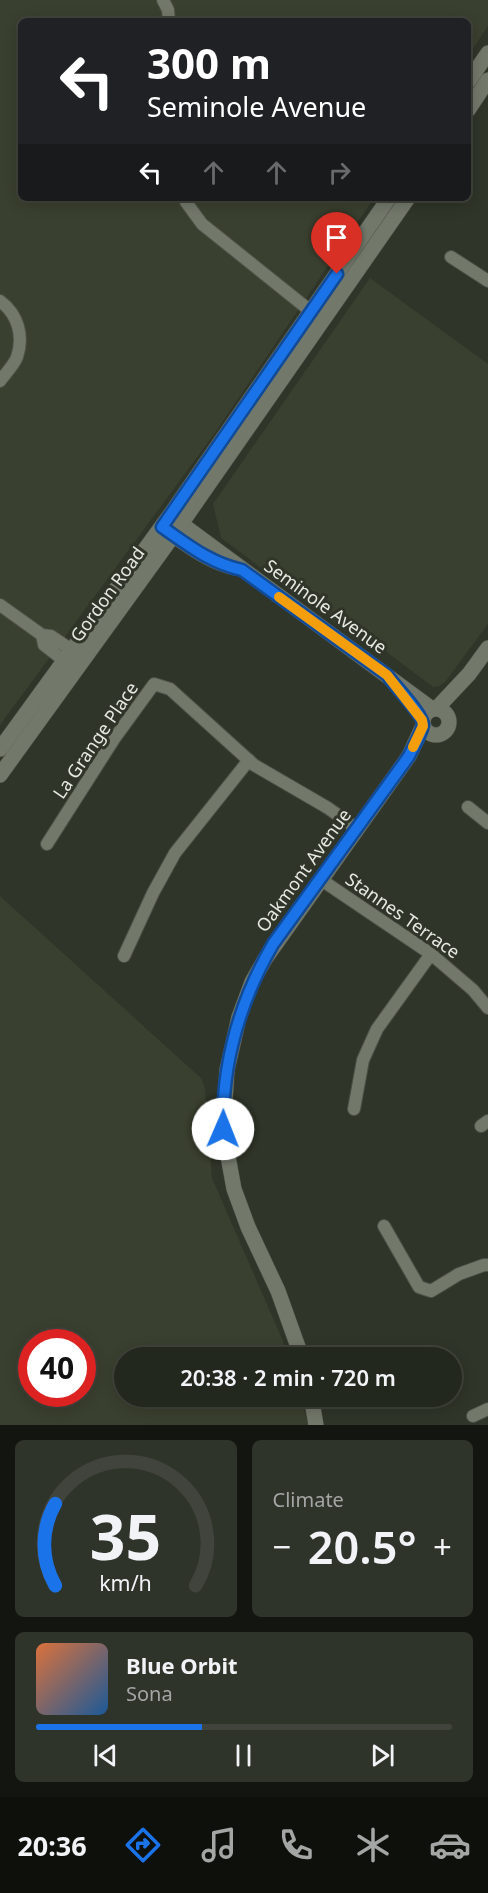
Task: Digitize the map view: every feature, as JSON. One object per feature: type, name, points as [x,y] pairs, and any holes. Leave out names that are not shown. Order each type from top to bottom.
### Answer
[{"type":"street","points":[[163,0],[169,18]]},
{"type":"street","points":[[471,78],[488,53]]},
{"type":"street","points":[[473,92],[488,80]]},
{"type":"street","points":[[186,201],[202,224],[317,316]]},
{"type":"street","name":"Gordon Road","points":[[317,316],[387,201]]},
{"type":"street","name":"Gordon Road","points":[[0,775],[74,660],[172,525],[317,316],[406,201]]},
{"type":"street","points":[[451,256],[488,281]]},
{"type":"street","points":[[0,301],[11,309],[20,333],[17,359],[0,381]]},
{"type":"street","name":"Seminole Avenue","points":[[172,525],[242,570],[387,675],[433,716]]},
{"type":"street","points":[[0,605],[42,635],[44,645],[74,660]]},
{"type":"street","name":"Oakmont Avenue","points":[[298,1347],[278,1291],[248,1227],[234,1189],[224,1140],[222,1111],[225,1080],[234,1034],[249,991],[273,944],[409,756],[433,716],[488,648]]},
{"type":"street","name":"Gordon Road","points":[[0,749],[74,660]]},
{"type":"street","name":"La Grange Place","points":[[47,844],[114,739],[154,684],[170,689],[254,765],[328,808],[357,829]]},
{"type":"street","name":"Oakmont Avenue","points":[[409,756],[446,730],[448,726],[433,716]]},
{"type":"street","points":[[124,956],[153,892],[175,853],[249,760]]},
{"type":"street","points":[[468,807],[488,823]]},
{"type":"street","name":"Stannes Terrace","points":[[320,879],[431,954],[488,1007]]},
{"type":"street","points":[[354,1109],[363,1060],[377,1029],[431,954]]},
{"type":"street","points":[[384,1226],[419,1287],[431,1291],[459,1274],[488,1265]]},
{"type":"street","points":[[313,1407],[316,1425]]},
{"type":"street","points":[[473,1416],[488,1408]]},
{"type":"shaded area","points":[[0,0],[488,0],[488,26],[471,52],[471,18],[18,18],[18,201],[372,201],[217,430],[0,725]]},
{"type":"shaded area","points":[[370,278],[488,364],[488,624],[445,682],[433,687],[372,641],[355,638],[221,538],[213,504]]},
{"type":"shaded area","points":[[0,896],[202,1079],[205,1089],[212,1178],[286,1347],[114,1347],[114,1407],[304,1407],[308,1425],[0,1425]]},
{"type":"slow traffic","points":[[279,597],[387,675],[422,720],[423,726],[413,747]]},
{"type":"route","points":[[223,1129],[222,1111],[230,1051],[239,1017],[258,971],[273,944],[409,756],[423,726],[413,706],[387,675],[242,570],[224,566],[202,555],[162,527],[337,274]]}]
